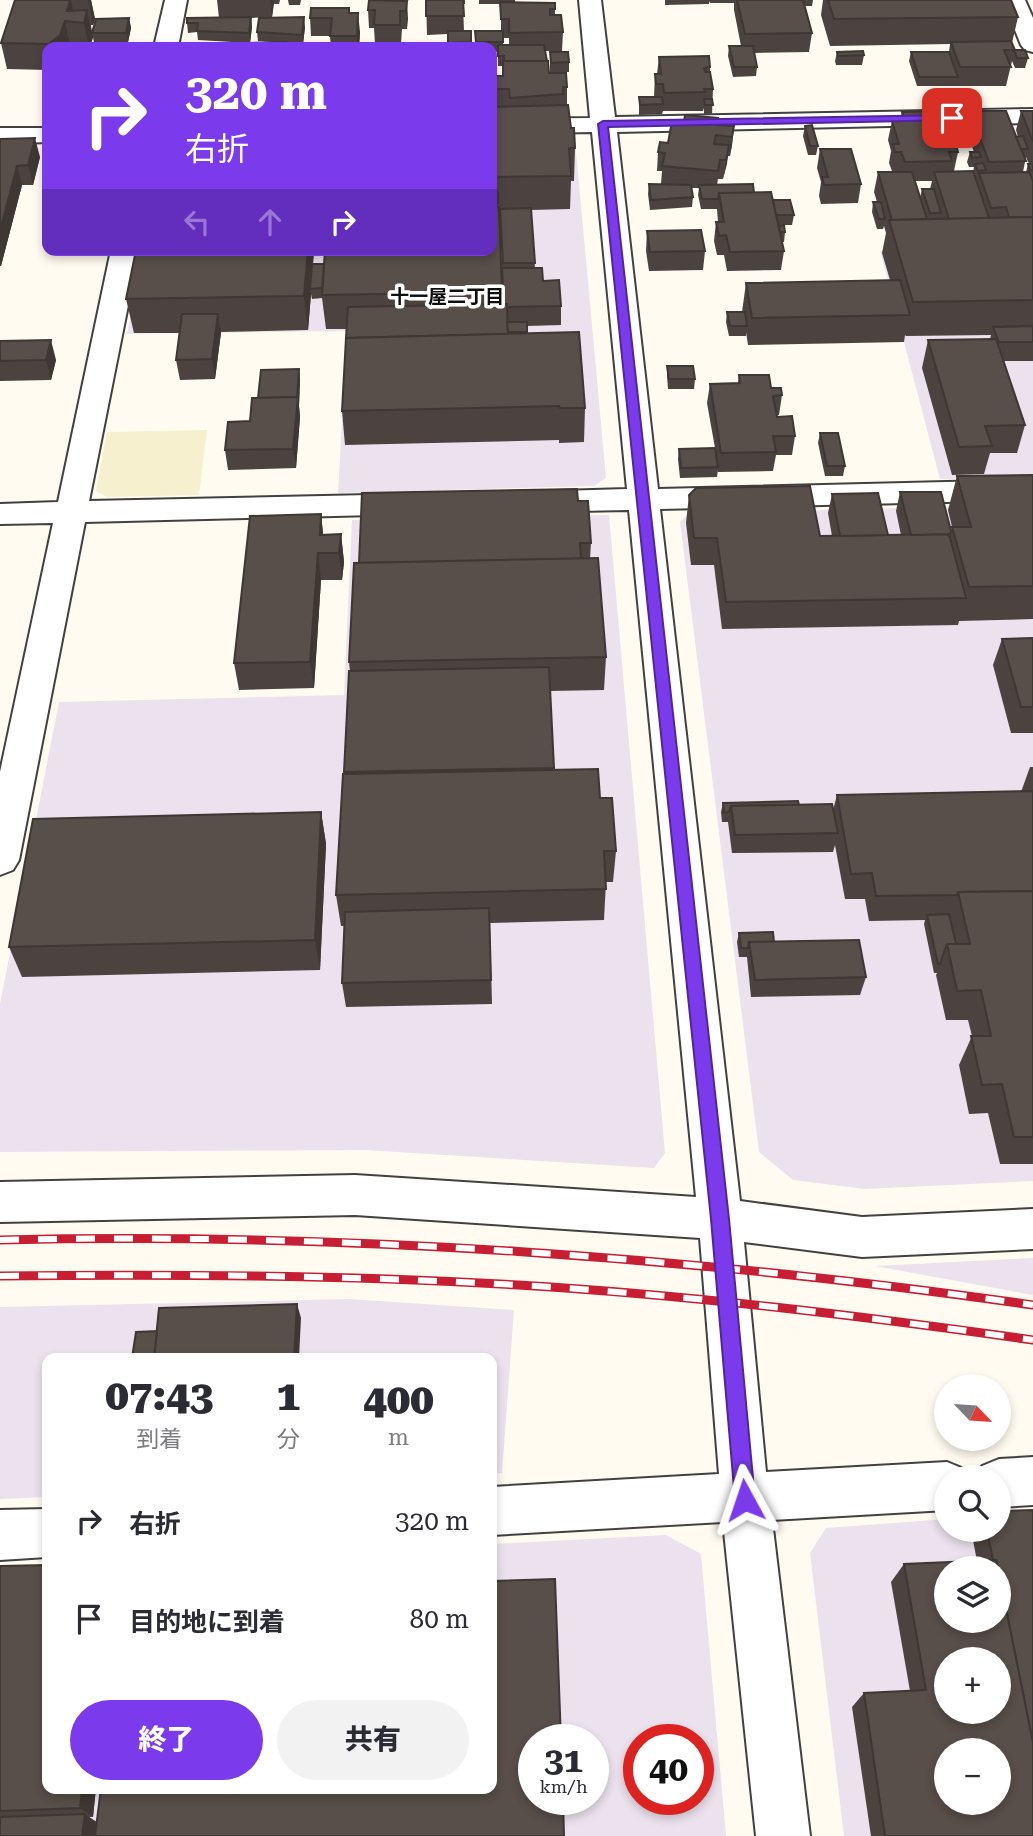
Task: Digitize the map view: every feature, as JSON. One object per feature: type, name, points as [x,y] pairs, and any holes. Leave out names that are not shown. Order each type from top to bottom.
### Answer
[{"type":"street","points":[[167,42],[176,0]]},
{"type":"street","points":[[590,0],[720,1219],[745,1500],[783,1836]]},
{"type":"street","points":[[1014,0],[1033,45]]},
{"type":"street","points":[[497,127],[1033,116]]},
{"type":"street","points":[[0,136],[42,135]]},
{"type":"street","points":[[0,860],[124,256]]},
{"type":"street","points":[[489,502],[1033,490]]},
{"type":"street","points":[[0,514],[447,503]]},
{"type":"street","points":[[0,1202],[355,1195],[720,1219],[862,1237],[1033,1229]]},
{"type":"street","points":[[1011,1482],[1033,1481]]},
{"type":"street","points":[[497,1511],[745,1500],[934,1487]]},
{"type":"street","points":[[0,1535],[42,1533]]},
{"type":"shaded area","points":[[567,136],[575,140],[606,478],[594,486],[338,493],[347,331],[127,334],[142,256],[497,256],[497,137]]},
{"type":"shaded area","points":[[1033,249],[1033,477],[940,479],[880,251]]},
{"type":"shaded area","points":[[207,430],[199,495],[107,497],[96,491],[107,432]]},
{"type":"shaded area","points":[[1033,505],[1033,1181],[865,1189],[793,1180],[759,1152],[680,522],[689,513]]},
{"type":"shaded area","points":[[609,515],[665,1153],[654,1168],[365,1150],[0,1152],[0,1004],[59,702],[344,695],[352,520]]},
{"type":"shaded area","points":[[1033,1258],[1033,1295],[875,1266]]},
{"type":"shaded area","points":[[349,1299],[514,1310],[502,1473],[497,1474],[497,1353],[42,1353],[42,1497],[0,1499],[0,1307]]},
{"type":"shaded area","points":[[934,1520],[934,1542],[1000,1542],[1002,1556],[934,1556],[934,1633],[1010,1633],[1033,1836],[844,1836],[810,1553],[826,1528]]},
{"type":"shaded area","points":[[666,1535],[701,1554],[726,1836],[0,1836],[42,1793],[497,1794],[497,1544]]},
{"type":"building","points":[[15,0],[70,0],[67,11],[87,10],[84,23],[65,21],[60,35],[51,42],[1,43]]},
{"type":"building","points":[[369,0],[407,1],[406,11],[400,11],[400,25],[374,25],[375,10],[368,10]]},
{"type":"building","points":[[426,0],[463,0],[464,16],[426,16]]},
{"type":"building","points":[[737,0],[803,0],[812,33],[745,34]]},
{"type":"building","points":[[828,0],[1011,0],[1018,17],[834,19]]},
{"type":"building","points":[[500,2],[555,3],[555,9],[550,9],[550,15],[561,15],[563,32],[509,33],[509,19],[501,19]]},
{"type":"building","points":[[311,8],[349,8],[349,13],[358,13],[357,36],[330,36],[332,18],[310,18]]},
{"type":"building","points":[[251,17],[249,33],[197,31],[198,23],[187,23],[187,18]]},
{"type":"building","points":[[304,17],[302,35],[257,32],[259,18]]},
{"type":"building","points":[[129,18],[126,33],[92,33],[96,19]]},
{"type":"building","points":[[448,31],[471,31],[471,42],[448,42]]},
{"type":"building","points":[[475,31],[503,31],[503,42],[476,42]]},
{"type":"building","points":[[1011,41],[1015,50],[1004,50],[1011,67],[960,67],[951,42]]},
{"type":"building","points":[[498,45],[544,45],[547,61],[504,61],[504,56],[498,56]]},
{"type":"building","points":[[729,46],[753,46],[757,67],[734,67]]},
{"type":"building","points":[[1014,50],[1025,50],[1028,58],[1017,58]]},
{"type":"building","points":[[863,51],[864,55],[838,56],[837,52]]},
{"type":"building","points":[[550,52],[568,52],[569,62],[551,63]]},
{"type":"building","points":[[911,52],[949,52],[958,77],[919,77]]},
{"type":"building","points":[[709,56],[710,67],[704,68],[705,72],[710,72],[713,89],[704,89],[705,92],[664,93],[663,84],[656,84],[655,74],[661,74],[659,57]]},
{"type":"building","points":[[503,61],[548,61],[549,73],[566,73],[567,87],[563,87],[563,94],[510,98],[509,89],[497,89],[497,76],[503,76]]},
{"type":"building","points":[[639,97],[662,97],[663,104],[640,105]]},
{"type":"building","points":[[704,99],[712,99],[713,105],[705,105]]},
{"type":"building","points":[[568,105],[571,128],[574,128],[575,148],[569,148],[571,176],[497,177],[497,107]]},
{"type":"building","points":[[943,111],[945,118],[937,118],[944,138],[954,138],[958,152],[949,152],[952,161],[905,162],[901,152],[895,152],[893,144],[899,144],[892,121],[905,121],[902,112]]},
{"type":"building","points":[[970,111],[1006,111],[1026,161],[989,162]]},
{"type":"building","points":[[1021,111],[1033,111],[1033,142]]},
{"type":"building","points":[[685,115],[718,118],[717,125],[734,126],[732,137],[716,135],[714,144],[729,145],[726,160],[720,160],[718,171],[662,166],[665,153],[658,152],[660,142],[668,143],[672,121],[684,122]]},
{"type":"building","points":[[812,125],[818,146],[810,146],[805,126]]},
{"type":"building","points":[[1023,136],[1028,149],[1021,149],[1016,137]]},
{"type":"building","points":[[35,138],[28,165],[17,166],[0,231],[0,139]]},
{"type":"building","points":[[820,149],[851,149],[861,184],[824,185],[822,177],[828,177]]},
{"type":"building","points":[[970,152],[979,152],[981,157],[972,158]]},
{"type":"building","points":[[983,163],[986,170],[978,171],[975,164]]},
{"type":"building","points":[[973,171],[989,218],[949,219],[934,172]]},
{"type":"building","points":[[878,172],[912,172],[927,219],[892,220]]},
{"type":"building","points":[[1029,172],[1033,181],[1033,217],[1009,217],[1006,207],[991,208],[979,173]]},
{"type":"building","points":[[649,184],[691,185],[693,197],[651,200]]},
{"type":"building","points":[[753,184],[754,193],[719,193],[718,199],[702,199],[699,185]]},
{"type":"building","points":[[922,189],[934,189],[941,213],[930,213]]},
{"type":"building","points":[[771,192],[784,251],[730,252],[726,235],[719,236],[716,222],[724,222],[719,193]]},
{"type":"building","points":[[773,200],[790,200],[794,215],[776,215]]},
{"type":"building","points":[[873,202],[881,202],[885,219],[879,219]]},
{"type":"building","points":[[499,207],[502,292],[322,295],[325,256],[497,256]]},
{"type":"building","points":[[531,208],[535,263],[503,263],[500,209]]},
{"type":"building","points":[[1033,217],[1033,300],[913,302],[889,220]]},
{"type":"building","points":[[784,225],[785,232],[780,232],[779,226]]},
{"type":"building","points":[[701,230],[705,251],[650,252],[647,231]]},
{"type":"building","points":[[135,256],[307,256],[304,296],[126,299]]},
{"type":"building","points":[[312,264],[324,264],[322,288],[310,289]]},
{"type":"building","points":[[502,268],[542,268],[543,281],[559,280],[561,306],[507,307],[507,304],[504,304]]},
{"type":"building","points":[[900,280],[910,315],[752,318],[746,283]]},
{"type":"building","points":[[507,304],[508,334],[346,338],[348,307]]},
{"type":"building","points":[[727,312],[745,312],[747,326],[730,326]]},
{"type":"building","points":[[182,314],[218,314],[212,359],[176,360]]},
{"type":"building","points":[[507,322],[527,322],[527,332],[508,332]]},
{"type":"building","points":[[1033,326],[1033,342],[999,342],[993,327]]},
{"type":"building","points":[[579,332],[585,408],[559,406],[342,411],[346,338]]},
{"type":"building","points":[[996,339],[1025,425],[985,426],[992,446],[959,447],[928,340]]},
{"type":"building","points":[[51,340],[46,360],[0,361],[0,341]]},
{"type":"building","points":[[667,366],[693,366],[695,379],[669,379]]},
{"type":"building","points":[[299,369],[297,397],[258,398],[261,370]]},
{"type":"building","points":[[739,375],[769,375],[771,388],[781,388],[782,395],[773,396],[777,417],[792,416],[795,436],[773,436],[776,452],[721,453],[710,384],[740,383]]},
{"type":"building","points":[[298,397],[293,449],[225,450],[228,422],[250,421],[252,398]]},
{"type":"building","points":[[820,433],[838,433],[845,466],[827,466]]},
{"type":"building","points":[[715,448],[718,467],[681,468],[679,449]]},
{"type":"building","points":[[1033,475],[1033,586],[969,587],[952,527],[971,527],[957,476]]},
{"type":"building","points":[[810,486],[820,536],[949,534],[966,598],[726,602],[717,538],[694,538],[689,495],[696,488]]},
{"type":"building","points":[[577,489],[578,501],[588,501],[591,543],[580,543],[581,559],[359,563],[362,493]]},
{"type":"building","points":[[900,492],[941,492],[951,531],[949,537],[949,534],[911,535]]},
{"type":"building","points":[[878,493],[888,535],[840,536],[832,494]]},
{"type":"building","points":[[321,514],[320,535],[341,534],[339,553],[318,553],[310,662],[234,663],[250,516]]},
{"type":"building","points":[[598,558],[606,657],[349,662],[354,563]]},
{"type":"building","points":[[1033,638],[1033,707],[1021,707],[1002,639]]},
{"type":"building","points":[[549,667],[554,768],[344,772],[349,671]]},
{"type":"building","points":[[598,769],[600,798],[612,798],[616,851],[604,851],[606,889],[336,895],[343,774]]},
{"type":"building","points":[[1033,791],[1033,891],[876,896],[872,873],[851,874],[837,795]]},
{"type":"building","points":[[798,801],[799,805],[731,806],[729,812],[724,813],[723,803]]},
{"type":"building","points":[[832,804],[838,833],[735,835],[731,806]]},
{"type":"building","points":[[321,812],[315,940],[9,947],[33,819]]},
{"type":"building","points":[[1033,891],[1033,1137],[1014,1137],[1002,1084],[982,1085],[971,1036],[991,1036],[981,990],[957,991],[947,944],[970,944],[958,892]]},
{"type":"building","points":[[489,908],[491,980],[342,983],[345,912]]},
{"type":"building","points":[[949,914],[956,944],[947,944],[938,964],[927,915]]},
{"type":"building","points":[[773,932],[774,942],[749,942],[748,948],[741,948],[739,933]]},
{"type":"building","points":[[859,940],[866,977],[755,980],[749,942]]},
{"type":"building","points":[[297,1304],[294,1353],[154,1353],[159,1308]]},
{"type":"building","points":[[157,1331],[155,1353],[133,1353],[136,1332]]},
{"type":"building","points":[[1033,1510],[1033,1743],[1011,1633],[1011,1556],[992,1556],[989,1542],[1011,1542],[1011,1511]]},
{"type":"building","points":[[934,1563],[934,1633],[1011,1633],[1033,1743],[1033,1836],[885,1836],[864,1693],[926,1690],[904,1564]]},
{"type":"building","points":[[42,1565],[42,1794],[81,1794],[80,1808],[0,1811],[0,1566]]},
{"type":"building","points":[[555,1579],[560,1724],[518,1724],[518,1815],[563,1815],[564,1836],[95,1836],[100,1794],[497,1794],[497,1581]]},
{"type":"building","points":[[85,1814],[82,1836],[0,1836],[0,1817]]},
{"type":"railway","points":[[0,1240],[258,1240],[518,1252],[777,1273],[1033,1305]]},
{"type":"railway","points":[[0,1276],[259,1276],[518,1285],[776,1307],[1033,1340]]},
{"type":"district","name":"十一屋二丁目","points":[[447,296]]},
{"type":"route","points":[[745,1500],[720,1219],[603,124],[952,118]]}]
